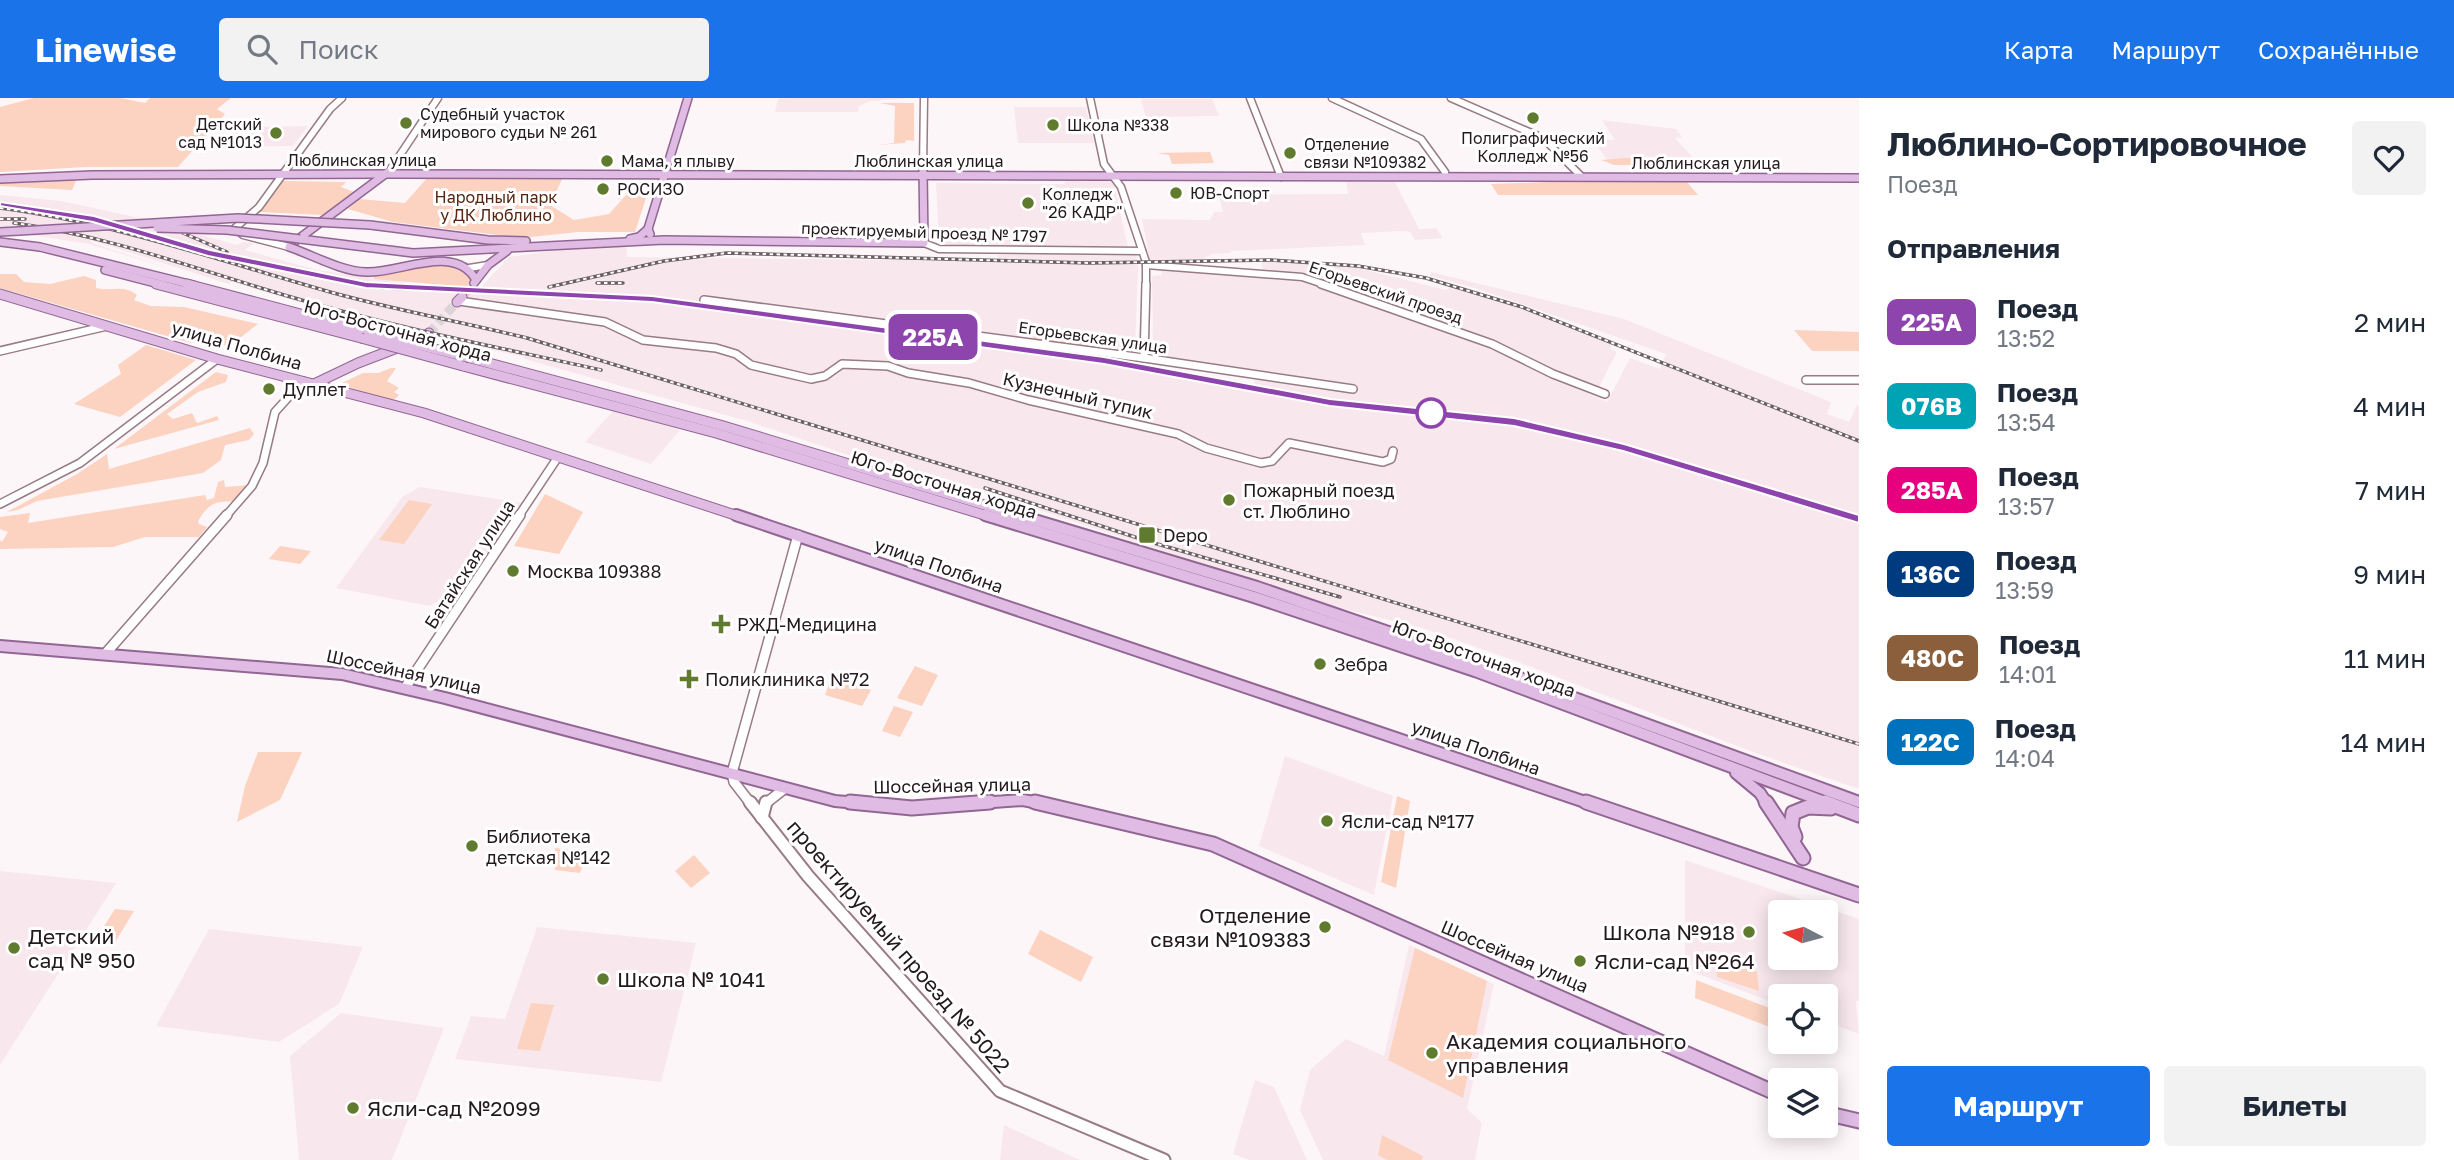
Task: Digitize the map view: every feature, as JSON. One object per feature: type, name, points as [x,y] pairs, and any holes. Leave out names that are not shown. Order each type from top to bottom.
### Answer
[{"type":"main road","points":[[0,232],[251,217],[315,219],[488,240],[538,242],[629,239],[639,237],[648,229],[688,98]]},
{"type":"main road","name":"Люблинская улица","points":[[0,177],[284,172],[1859,175]]},
{"type":"main road","points":[[289,247],[388,172]]},
{"type":"main road","name":"Люблинская улица","points":[[1281,174],[1445,172],[1580,175]]},
{"type":"main road","points":[[923,173],[924,243]]},
{"type":"main road","name":"проектируемый проезд № 1797","points":[[0,241],[133,229],[201,229],[253,232],[413,253],[664,240],[924,243]]},
{"type":"main road","points":[[648,229],[651,236],[664,240]]},
{"type":"main road","points":[[300,239],[295,245],[352,270],[392,271],[442,261],[454,262],[469,268],[474,282],[502,253],[519,248]]},
{"type":"main road","name":"Юго-Восточная хорда","points":[[0,241],[40,247],[162,276],[365,335]]},
{"type":"main road","points":[[289,247],[308,252]]},
{"type":"main road","name":"Юго-Восточная хорда","points":[[0,248],[153,282],[466,362],[716,433],[1254,597],[1475,671],[1853,813]]},
{"type":"main road","name":"улица Полбина","points":[[0,294],[217,359],[424,413],[798,535],[1859,895]]},
{"type":"main road","points":[[314,384],[381,353],[426,336]]},
{"type":"main road","name":"Юго-Восточная хорда","points":[[466,362],[720,425],[1257,587],[1479,663],[1859,802]]},
{"type":"main road","name":"Шоссейная улица","points":[[0,646],[342,674],[405,688],[835,801],[893,808],[1023,800],[1075,809],[1213,844],[1768,1090]]},
{"type":"main road","points":[[1711,760],[1739,775],[1760,793],[1803,858]]},
{"type":"main road","points":[[1811,878],[1791,827],[1793,813],[1808,807],[1853,813]]},
{"type":"main road","points":[[1838,1116],[1859,1121]]},
{"type":"street","points":[[289,247],[243,236],[235,230],[236,226],[259,207],[300,148],[330,109],[342,98]]},
{"type":"street","points":[[388,172],[438,98]]},
{"type":"street","points":[[923,173],[924,98]]},
{"type":"street","points":[[1090,98],[1104,164],[1122,189],[1146,265],[1144,358]]},
{"type":"street","points":[[1250,98],[1281,174]]},
{"type":"street","points":[[1332,98],[1421,139],[1445,172]]},
{"type":"street","points":[[1451,98],[1536,135],[1580,175]]},
{"type":"street","name":"проектируемый проезд № 1797","points":[[924,243],[939,249],[1142,251]]},
{"type":"street","points":[[469,268],[488,265]]},
{"type":"street","name":"Егорьевский проезд","points":[[1146,265],[1302,277],[1492,344],[1553,374],[1605,394]]},
{"type":"street","name":"Егорьевская улица","points":[[704,299],[1353,389]]},
{"type":"street","name":"Кузнечный тупик","points":[[459,300],[606,322],[643,341],[716,348],[736,354],[751,365],[811,379],[825,376],[842,364],[888,366],[908,373],[969,383],[1028,400],[1178,434],[1206,448],[1261,463],[1272,461],[1289,443],[1383,462],[1391,459],[1393,451]]},
{"type":"street","points":[[0,351],[107,326]]},
{"type":"street","points":[[0,504],[80,463],[217,359]]},
{"type":"street","points":[[1806,380],[1859,380]]},
{"type":"street","points":[[106,653],[252,486],[263,463],[275,412],[303,381]]},
{"type":"street","name":"Батайская улица","points":[[405,688],[558,457]]},
{"type":"street","points":[[732,773],[798,535]]},
{"type":"street","name":"проектируемый проезд № 5022","points":[[732,773],[734,782],[762,818],[889,970],[990,1082],[1001,1091],[1033,1106],[1164,1160]]},
{"type":"street","name":"проектируемый проезд № 5022","points":[[762,818],[766,801],[784,789]]},
{"type":"shaded area","points":[[913,98],[871,101],[859,106],[858,112],[775,112],[778,99]]},
{"type":"shaded area","points":[[1141,99],[1212,99],[1219,116],[1146,117]]},
{"type":"shaded area","name":"Школа №338","points":[[1014,107],[1086,107],[1094,143],[1018,143]]},
{"type":"shaded area","points":[[1602,120],[1676,129],[1682,137],[1675,138],[1699,164],[1611,165],[1592,139],[1615,140]]},
{"type":"shaded area","name":"Детский сад №1013","points":[[308,126],[293,146],[225,147],[231,139],[244,139],[254,127]]},
{"type":"shaded area","points":[[1346,180],[1394,180],[1419,229],[1436,228],[1443,238],[1415,240],[1410,232],[1404,231],[1361,233],[1365,245],[1231,251],[1212,254],[1203,259],[1150,261],[1142,219],[1210,220],[1214,212],[1223,212],[1219,195],[1348,194]]},
{"type":"shaded area","points":[[1066,181],[1113,181],[1128,247],[939,247],[936,183],[1064,184]]},
{"type":"shaded area","points":[[0,195],[61,201],[145,219],[237,245],[243,242],[254,243],[245,250],[317,270],[425,285],[481,287],[509,257],[578,247],[626,245],[627,257],[998,261],[998,255],[1136,254],[1138,268],[1135,354],[768,305],[701,297],[699,301],[1111,358],[1254,384],[1258,374],[1153,357],[1152,276],[1162,275],[1161,269],[1305,280],[1490,347],[1607,402],[1630,358],[1660,369],[1666,354],[1478,289],[1430,276],[1431,272],[1624,319],[1831,402],[1827,414],[1849,422],[1859,405],[1859,789],[1422,628],[1336,607],[1017,503],[1015,506],[979,493],[977,495],[954,488],[955,485],[909,472],[910,469],[863,455],[860,459],[747,421],[524,359],[525,357],[435,338],[439,336],[295,301],[232,282],[229,284],[90,240],[92,243],[175,270],[89,244],[0,230]]},
{"type":"shaded area","points":[[1262,262],[1358,268],[1446,290],[1451,286],[1543,316],[1612,344],[1610,349],[1617,352],[1598,389],[1492,341],[1374,297],[1374,294],[1302,273],[1263,270]]},
{"type":"shaded area","points":[[614,410],[680,430],[651,464],[585,442]]},
{"type":"shaded area","points":[[420,487],[522,503],[468,582],[430,606],[336,588],[403,496]]},
{"type":"shaded area","name":"Ясли-сад №177","points":[[1285,756],[1393,796],[1374,895],[1259,846]]},
{"type":"shaded area","points":[[1685,860],[1803,900],[1768,900],[1768,970],[1838,970],[1838,912],[1859,919],[1859,1001],[1856,1001],[1859,1034],[1838,1026],[1838,984],[1768,984],[1768,1000],[1685,969]]},
{"type":"shaded area","points":[[0,871],[116,883],[0,1065]]},
{"type":"shaded area","name":"Школа № 1041","points":[[537,927],[696,943],[661,1082],[455,1059],[471,1016],[505,1019]]},
{"type":"shaded area","points":[[209,929],[363,947],[339,1004],[279,1042],[156,1026]]},
{"type":"shaded area","name":"Академия социального управления","points":[[1409,945],[1494,984],[1467,1109],[1482,1123],[1475,1160],[1323,1160],[1300,1110],[1310,1070],[1346,1039],[1384,1056]]},
{"type":"shaded area","name":"Ясли-сад №2099","points":[[341,1013],[444,1028],[392,1160],[299,1160],[290,1056]]},
{"type":"shaded area","points":[[1255,1080],[1274,1087],[1307,1160],[1250,1160],[1233,1154]]},
{"type":"shaded area","points":[[1004,1125],[1080,1160],[1000,1160]]},
{"type":"green space","points":[[34,98],[120,98],[145,103],[150,98],[231,98],[217,109],[225,114],[178,167],[85,167],[0,172],[0,107]]},
{"type":"green space","points":[[880,103],[914,103],[914,141],[878,145],[894,143],[895,106]]},
{"type":"green space","points":[[1210,152],[1214,163],[1172,164],[1169,155],[1157,153]]},
{"type":"green space","points":[[1690,159],[1695,162],[1694,165],[1615,165],[1601,160]]},
{"type":"green space","name":"Народный парк у ДК Люблино","points":[[428,177],[563,177],[550,205],[574,220],[609,214],[627,194],[647,195],[635,232],[578,232],[522,238],[393,222],[348,209],[359,199],[405,203]]},
{"type":"green space","points":[[77,179],[72,190],[0,186],[0,183]]},
{"type":"green space","points":[[283,181],[346,182],[341,187],[354,192],[322,215],[259,212]]},
{"type":"green space","points":[[1687,182],[1698,195],[1498,195],[1491,184]]},
{"type":"green space","points":[[441,264],[461,267],[471,279],[468,287],[374,279],[374,275]]},
{"type":"green space","points":[[0,274],[16,274],[24,282],[50,284],[84,276],[96,280],[96,288],[127,290],[137,295],[134,300],[151,306],[184,307],[258,324],[228,347],[209,340],[191,343],[0,288]]},
{"type":"green space","points":[[1794,330],[1859,332],[1859,351],[1812,351]]},
{"type":"green space","points":[[1035,332],[1105,339],[1104,350],[1033,342]]},
{"type":"green space","points":[[146,345],[196,360],[120,417],[74,404],[121,374],[118,365]]},
{"type":"green space","points":[[396,368],[387,381],[399,388],[394,392],[399,395],[394,400],[382,399],[340,384],[363,373],[378,373]]},
{"type":"green space","points":[[216,372],[228,375],[226,382],[198,392],[167,414],[173,419],[192,413],[197,423],[217,416],[219,420],[114,449]]},
{"type":"green space","points":[[250,428],[254,434],[249,440],[225,445],[221,460],[203,473],[37,501],[7,512],[77,474],[107,454],[109,469]]},
{"type":"green space","points":[[224,480],[225,487],[250,485],[235,502],[213,504],[205,511],[198,521],[207,527],[199,537],[145,537],[113,547],[0,549],[0,540],[2,542],[8,532],[0,529],[0,517],[30,513],[28,523],[205,495],[207,500],[214,498],[218,482]]},
{"type":"green space","points":[[545,494],[583,512],[559,554],[514,546]]},
{"type":"green space","points":[[409,500],[432,504],[404,544],[379,540]]},
{"type":"green space","points":[[280,546],[311,551],[300,564],[269,559]]},
{"type":"green space","points":[[915,666],[938,675],[922,706],[897,698]]},
{"type":"green space","points":[[830,681],[846,681],[871,690],[862,706],[825,695]]},
{"type":"green space","points":[[894,706],[913,712],[900,737],[882,731]]},
{"type":"green space","points":[[258,752],[302,752],[280,800],[237,822],[245,786]]},
{"type":"green space","points":[[1397,796],[1410,801],[1396,888],[1381,882]]},
{"type":"green space","points":[[555,848],[587,852],[580,873],[555,870]]},
{"type":"green space","points":[[694,855],[710,873],[691,888],[675,871]]},
{"type":"green space","points":[[115,909],[134,911],[114,944],[94,942]]},
{"type":"green space","points":[[1040,930],[1093,957],[1081,982],[1028,954]]},
{"type":"green space","points":[[1415,948],[1487,981],[1463,1098],[1388,1060]]},
{"type":"green space","points":[[1716,958],[1757,972],[1759,991],[1717,977]]},
{"type":"green space","points":[[1696,980],[1768,1007],[1768,1026],[1695,998]]},
{"type":"green space","points":[[531,1003],[554,1005],[540,1051],[517,1049]]},
{"type":"green space","points":[[1382,1135],[1423,1156],[1422,1160],[1387,1160],[1378,1155]]},
{"type":"tunnel","points":[[462,297],[472,285]]},
{"type":"tunnel","points":[[429,333],[457,302]]},
{"type":"railway","points":[[0,208],[126,233],[354,298],[527,338],[1859,744]]},
{"type":"railway","points":[[0,219],[25,219]]},
{"type":"railway","points":[[14,223],[119,245],[368,318],[601,370]]},
{"type":"railway","points":[[183,233],[227,252]]},
{"type":"railway","points":[[549,287],[664,261],[727,253],[1089,263],[1271,260],[1358,266],[1426,278],[1522,307],[1859,441]]},
{"type":"railway","points":[[291,271],[383,288],[597,295],[667,301],[1104,360],[1330,403],[1514,422],[1624,448],[1859,518]]},
{"type":"railway","points":[[597,283],[623,283]]},
{"type":"railway","points":[[985,488],[1147,541],[1340,597]]},
{"type":"train","name":"225А","points":[[0,204],[94,219],[208,253],[383,288],[652,299],[1104,360],[1367,408],[1514,422],[1624,448],[1859,518]]},
{"type":"place","name":"Полиграфический Колледж №56","points":[[1533,118]]},
{"type":"place","name":"Судебный участок мирового судьи № 261","points":[[406,123]]},
{"type":"place","name":"Школа №338","points":[[1053,125]]},
{"type":"place","name":"Детский сад №1013","points":[[276,133]]},
{"type":"place","name":"Отделение связи №109382","points":[[1290,153]]},
{"type":"place","name":"Мама, я плыву","points":[[607,161]]},
{"type":"place","name":"РОСИЗО","points":[[603,189]]},
{"type":"place","name":"ЮВ-Спорт","points":[[1176,193]]},
{"type":"place","name":"Колледж \"26 КАДР\"","points":[[1028,203]]},
{"type":"place","name":"Дуплет","points":[[269,389]]},
{"type":"place","name":"Пожарный поезд ст. Люблино","points":[[1229,500]]},
{"type":"place","name":"Depo","points":[[1147,535]]},
{"type":"place","name":"Москва 109388","points":[[513,571]]},
{"type":"place","name":"РЖД-Медицина","points":[[721,624]]},
{"type":"place","name":"Зебра","points":[[1320,664]]},
{"type":"place","name":"Поликлиника №72","points":[[689,679]]},
{"type":"place","name":"Ясли-сад №177","points":[[1327,821]]},
{"type":"place","name":"Библиотека детская №142","points":[[472,846]]},
{"type":"place","name":"Отделение связи №109383","points":[[1325,927]]},
{"type":"place","name":"Школа №918","points":[[1749,932]]},
{"type":"place","name":"Детский сад № 950","points":[[14,948]]},
{"type":"place","name":"Ясли-сад №264","points":[[1580,961]]},
{"type":"place","name":"Школа № 1041","points":[[603,979]]},
{"type":"place","name":"Академия социального управления","points":[[1432,1053]]},
{"type":"place","name":"Ясли-сад №2099","points":[[353,1108]]}]
